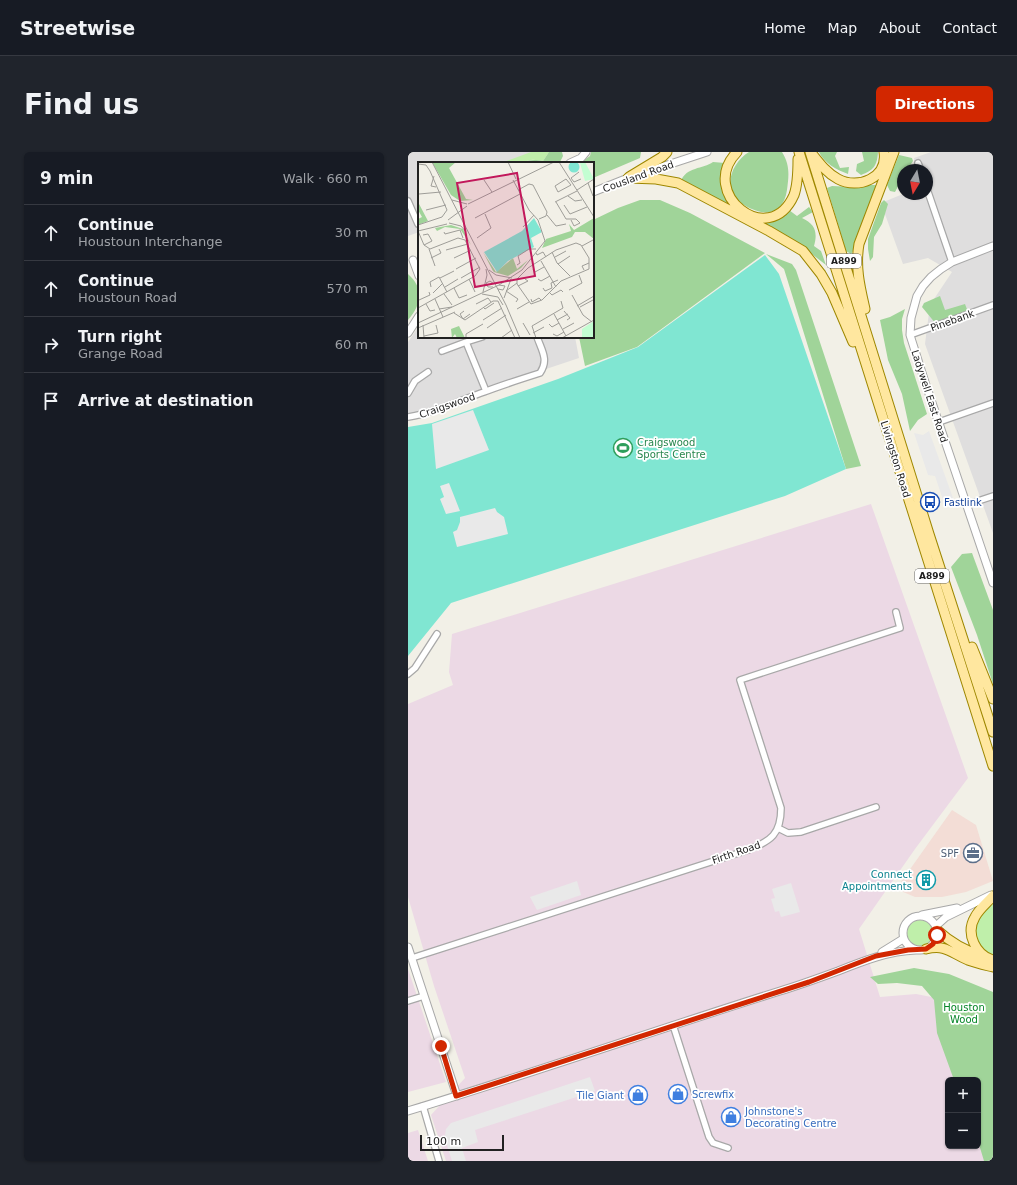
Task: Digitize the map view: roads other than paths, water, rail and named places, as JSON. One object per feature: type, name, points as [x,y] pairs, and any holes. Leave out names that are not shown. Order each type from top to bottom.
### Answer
[{"type":"main road","points":[[628,178],[662,157],[667,152]]},
{"type":"main road","name":"A899","points":[[737,152],[728,165],[726,174],[725,184],[730,198],[744,212],[753,217],[762,218],[780,214],[787,207],[794,194],[799,152]]},
{"type":"main road","name":"Livingston Road","points":[[799,152],[993,766]]},
{"type":"main road","points":[[810,152],[826,170],[837,179],[844,182],[859,183],[871,180],[879,172],[884,162],[884,152]]},
{"type":"main road","name":"Livingston Road","points":[[810,152],[993,732]]},
{"type":"main road","name":"A899","points":[[879,370],[858,280],[857,253],[859,244],[894,152]]},
{"type":"main road","name":"A899","points":[[628,178],[656,179],[678,183],[775,234],[803,251],[821,274],[832,293],[858,356],[872,385]]},
{"type":"main road","points":[[946,583],[993,699]]},
{"type":"main road","points":[[989,958],[977,950],[971,934],[974,918],[993,895]]},
{"type":"main road","points":[[937,928],[948,940],[963,949],[989,958]]},
{"type":"main road","points":[[926,949],[942,947],[967,960],[993,967]]},
{"type":"street","points":[[572,162],[581,158],[586,152]]},
{"type":"street","name":"Cousland Road","points":[[594,192],[628,178],[707,152]]},
{"type":"street","points":[[931,200],[952,262]]},
{"type":"street","points":[[408,201],[418,224]]},
{"type":"street","name":"Ladywell East Road","points":[[993,246],[952,262],[936,273],[920,291],[911,318],[910,335],[966,504],[991,572],[993,583]]},
{"type":"street","points":[[413,260],[418,273]]},
{"type":"street","name":"Pinebank","points":[[910,335],[993,305]]},
{"type":"street","points":[[408,333],[418,318]]},
{"type":"street","points":[[442,351],[479,338]]},
{"type":"street","name":"Craigswood","points":[[408,417],[433,411],[540,373],[544,366],[545,360],[537,338]]},
{"type":"street","name":"Craigswood","points":[[466,342],[486,391]]},
{"type":"street","points":[[408,393],[415,381],[428,372]]},
{"type":"street","points":[[939,422],[993,403]]},
{"type":"street","points":[[966,504],[993,496]]},
{"type":"street","points":[[876,807],[800,832],[788,833],[778,828],[781,819],[781,808],[740,680],[900,628],[896,612]]},
{"type":"street","points":[[408,674],[415,668],[437,634]]},
{"type":"street","name":"Firth Road","points":[[412,958],[748,850],[767,841],[778,828]]},
{"type":"street","points":[[408,1111],[809,982],[876,956],[892,952],[926,949],[930,947],[936,939],[937,928],[946,917],[993,895]]},
{"type":"street","points":[[916,950],[908,946],[903,939],[903,928],[906,922],[912,917],[970,906]]},
{"type":"street","points":[[922,915],[931,919],[937,928]]},
{"type":"street","points":[[876,956],[903,939]]},
{"type":"street","points":[[408,947],[456,1096]]},
{"type":"street","points":[[408,1001],[424,996]]},
{"type":"street","points":[[673,1025],[709,1137],[714,1143],[728,1148]]},
{"type":"street","points":[[423,1106],[439,1161]]},
{"type":"place","name":"Craigswood Sports Centre","points":[[623,448]]},
{"type":"place","name":"Fastlink","points":[[930,502]]},
{"type":"place","name":"SPF","points":[[973,853]]},
{"type":"place","name":"Connect Appointments","points":[[926,880]]},
{"type":"place","name":"Screwfix","points":[[678,1094]]},
{"type":"place","name":"Tile Giant","points":[[638,1095]]},
{"type":"place","name":"Johnstone's Decorating Centre","points":[[731,1117]]},
{"type":"park label","name":"Houston Wood","points":[[964,1012]]}]
